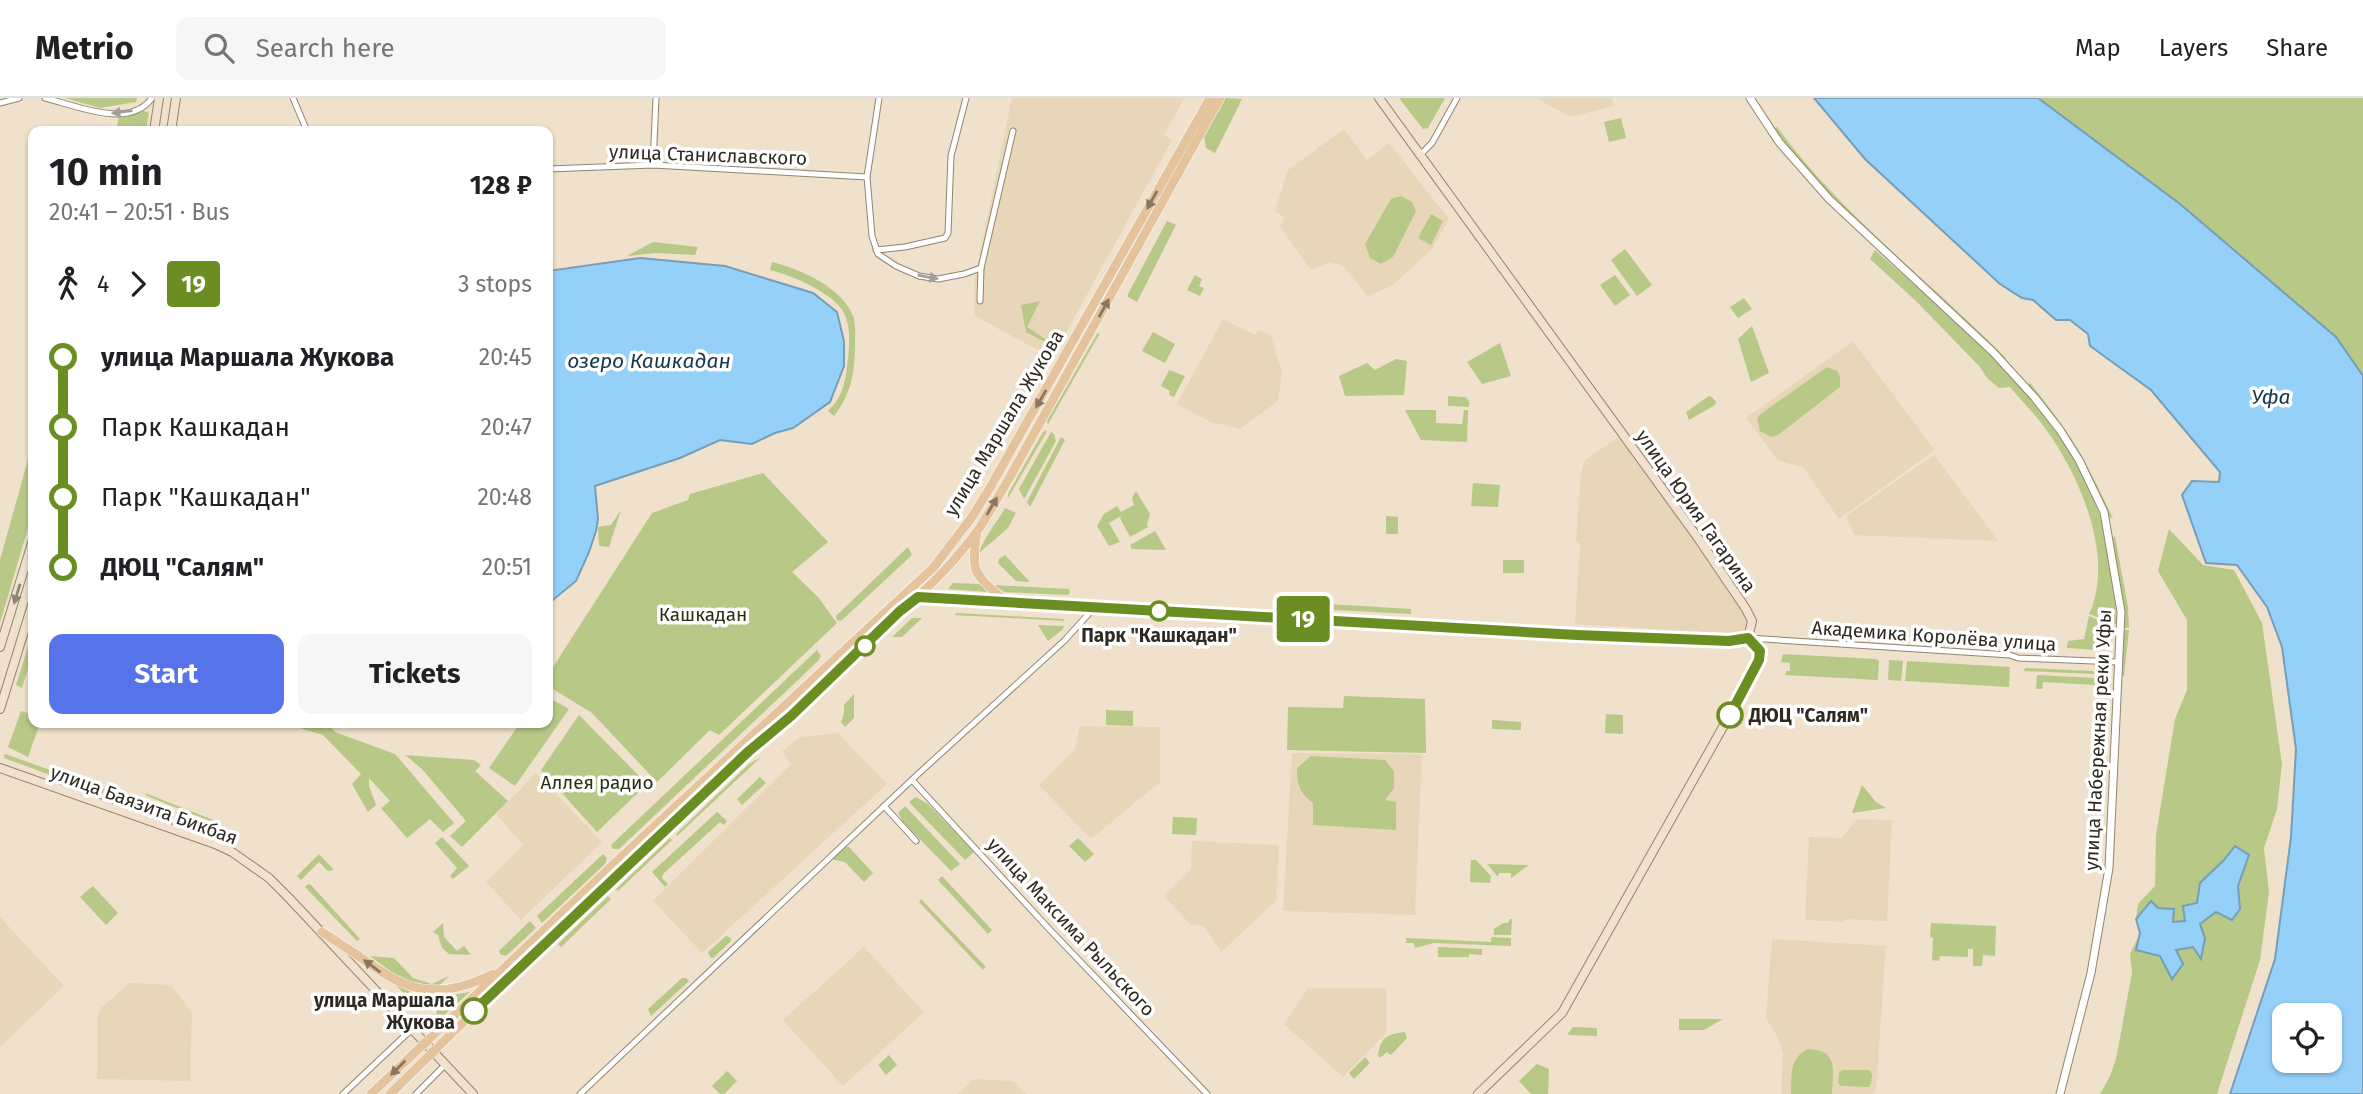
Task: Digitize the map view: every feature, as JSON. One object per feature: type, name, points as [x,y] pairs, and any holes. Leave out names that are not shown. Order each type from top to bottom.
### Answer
[{"type":"main road","points":[[155,126],[159,98]]},
{"type":"main road","points":[[172,126],[176,98]]},
{"type":"main road","name":"улица Маршала Жукова","points":[[371,1094],[714,770],[933,568],[972,517],[991,486],[1210,98]]},
{"type":"main road","name":"улица Маршала Жукова","points":[[390,1094],[605,886],[918,597],[977,530],[1095,326],[1220,98]]},
{"type":"main road","name":"улица Юрия Гагарина","points":[[1379,98],[1667,494],[1739,599],[1752,621],[1748,638],[1760,651],[1755,670],[1562,1013],[1478,1094]]},
{"type":"main road","points":[[977,530],[974,571],[1005,601]]},
{"type":"main road","points":[[0,647],[28,556]]},
{"type":"main road","points":[[0,709],[28,618]]},
{"type":"main road","name":"улица Баязита Бикбая","points":[[0,768],[232,852],[269,878],[473,1094]]},
{"type":"main road","points":[[322,932],[382,973],[421,990],[438,992],[461,988],[503,968]]},
{"type":"street","points":[[0,103],[19,98]]},
{"type":"street","points":[[45,98],[88,111],[118,114],[137,110],[152,98]]},
{"type":"street","points":[[293,98],[305,126]]},
{"type":"street","points":[[653,165],[656,98]]},
{"type":"street","points":[[879,98],[867,177],[872,236],[877,252],[895,266],[919,276],[938,279],[981,268]]},
{"type":"street","points":[[877,252],[929,243],[945,238],[948,233],[951,156],[966,98]]},
{"type":"street","points":[[1420,155],[1432,143],[1457,98]]},
{"type":"street","name":"улица Набережная реки Уфы","points":[[1750,98],[1803,172],[1865,234],[1993,352],[2035,398],[2060,430],[2094,490],[2108,528],[2121,612],[2108,881],[2091,973],[2060,1094]]},
{"type":"street","points":[[980,301],[981,268],[1013,131]]},
{"type":"street","name":"улица Станиславского","points":[[553,169],[653,165],[867,177]]},
{"type":"street","points":[[911,589],[918,597],[1094,608],[1601,636],[1729,641],[1748,638]]},
{"type":"street","points":[[580,1094],[884,806],[1064,641],[1094,608]]},
{"type":"street","name":"Академика Королёва улица","points":[[1748,638],[2010,655],[2018,658],[2118,662]]},
{"type":"street","name":"улица Максима Рыльского","points":[[912,780],[1207,1094]]},
{"type":"street","points":[[884,806],[916,841]]},
{"type":"street","points":[[344,1093],[412,1030]]},
{"type":"street","points":[[416,1094],[446,1064]]},
{"type":"shaded area","points":[[1012,98],[1184,98],[1164,135],[1172,140],[1052,358],[975,316],[974,282]]},
{"type":"shaded area","points":[[1536,98],[1612,98],[1614,106],[1570,117]]},
{"type":"shaded area","points":[[1344,129],[1367,160],[1389,143],[1449,219],[1432,249],[1393,285],[1368,296],[1342,265],[1329,262],[1311,270],[1280,226],[1285,218],[1275,211],[1288,170]]},
{"type":"shaded area","points":[[1223,319],[1255,335],[1259,329],[1271,336],[1282,373],[1278,401],[1240,429],[1211,422],[1177,404]]},
{"type":"shaded area","points":[[1853,341],[1935,450],[1839,519],[1803,467],[1778,461],[1746,418]]},
{"type":"shaded area","points":[[1620,436],[1749,616],[1747,628],[1739,634],[1575,624],[1580,545],[1576,541],[1581,473],[1584,461]]},
{"type":"shaded area","points":[[1934,455],[1998,541],[1854,535],[1846,516]]},
{"type":"shaded area","points":[[1080,726],[1160,727],[1160,782],[1091,839],[1039,785],[1075,749]]},
{"type":"shaded area","points":[[838,733],[887,784],[702,953],[653,901],[791,764],[782,751],[801,737]]},
{"type":"shaded area","points":[[1292,753],[1422,754],[1415,915],[1283,911]]},
{"type":"shaded area","points":[[536,773],[602,842],[521,920],[486,882],[523,845],[496,814]]},
{"type":"shaded area","points":[[1858,819],[1892,820],[1887,921],[1805,920],[1809,837],[1841,838]]},
{"type":"shaded area","points":[[1192,841],[1279,845],[1276,901],[1221,952],[1204,926],[1191,925],[1164,896],[1191,869]]},
{"type":"shaded area","points":[[0,917],[64,986],[0,1047]]},
{"type":"shaded area","points":[[1772,939],[1886,946],[1876,1090],[1872,1094],[1781,1094],[1783,1054],[1777,1036],[1766,1018]]},
{"type":"shaded area","points":[[864,947],[924,1012],[843,1086],[783,1020]]},
{"type":"shaded area","points":[[129,983],[171,985],[192,1013],[190,1081],[97,1079],[98,1011]]},
{"type":"shaded area","points":[[1308,988],[1386,988],[1387,1032],[1343,1077],[1284,1024]]},
{"type":"shaded area","points":[[974,1079],[1013,1081],[1026,1094],[958,1094]]},
{"type":"green space","points":[[65,98],[137,98],[136,102],[100,108]]},
{"type":"green space","points":[[1225,98],[1242,99],[1215,153],[1206,148],[1204,136]]},
{"type":"green space","points":[[1399,98],[1445,98],[1428,128],[1423,129]]},
{"type":"green space","points":[[2038,98],[2363,98],[2363,376],[2336,337],[2180,204]]},
{"type":"green space","points":[[144,111],[149,113],[147,126],[117,126],[119,116]]},
{"type":"green space","points":[[1621,118],[1626,138],[1609,142],[1604,122]]},
{"type":"green space","points":[[1777,127],[1829,189],[2006,358],[2004,360],[1855,220],[1799,160],[1774,128]]},
{"type":"green space","points":[[1401,196],[1412,202],[1416,211],[1393,257],[1381,264],[1370,258],[1365,244],[1391,199]]},
{"type":"green space","points":[[1431,214],[1443,221],[1431,245],[1418,238]]},
{"type":"green space","points":[[1167,221],[1176,225],[1137,302],[1128,297],[1128,294]]},
{"type":"green space","points":[[653,242],[698,247],[695,255],[656,253],[627,256]]},
{"type":"green space","points":[[1625,249],[1652,285],[1637,296],[1611,260]]},
{"type":"green space","points":[[1875,250],[2004,368],[2059,436],[2081,473],[2099,513],[2112,576],[2116,624],[2089,614],[2096,591],[2098,566],[2095,541],[2080,489],[2055,443],[2010,387],[1999,388],[1987,378],[1980,367],[1917,302],[1870,259]]},
{"type":"green space","points":[[772,262],[808,275],[831,289],[849,308],[854,319],[855,351],[852,377],[844,401],[834,416],[828,411],[836,402],[845,380],[849,340],[847,319],[839,306],[822,292],[770,270]]},
{"type":"green space","points":[[1195,275],[1202,279],[1199,286],[1204,288],[1200,296],[1187,290]]},
{"type":"green space","points":[[1615,275],[1630,295],[1615,306],[1600,285]]},
{"type":"green space","points":[[1744,298],[1752,309],[1738,318],[1730,307]]},
{"type":"green space","points":[[1040,301],[1027,327],[1047,340],[1043,341],[1026,332],[1021,305]]},
{"type":"green space","points":[[1752,326],[1769,373],[1751,382],[1738,339]]},
{"type":"green space","points":[[1153,332],[1175,344],[1165,363],[1142,351]]},
{"type":"green space","points":[[1100,333],[1048,424],[1047,421]]},
{"type":"green space","points":[[1500,343],[1511,376],[1482,384],[1467,362]]},
{"type":"green space","points":[[1396,359],[1407,361],[1404,395],[1345,396],[1339,376],[1367,363],[1375,370]]},
{"type":"green space","points":[[1827,367],[1837,371],[1840,387],[1778,435],[1771,437],[1760,431],[1757,418],[1762,413]]},
{"type":"green space","points":[[1169,370],[1185,376],[1174,397],[1161,386]]},
{"type":"green space","points":[[2030,383],[2055,415],[2076,448],[2113,519],[2108,516],[2059,423],[2028,385]]},
{"type":"green space","points":[[1448,396],[1465,397],[1469,401],[1469,407],[1448,406]]},
{"type":"green space","points":[[1709,396],[1716,402],[1715,405],[1689,420],[1686,412]]},
{"type":"green space","points":[[1405,410],[1436,410],[1436,423],[1462,424],[1464,410],[1468,410],[1467,442],[1421,440]]},
{"type":"green space","points":[[1047,430],[1046,433],[1008,498],[1043,432]]},
{"type":"green space","points":[[1051,432],[1056,441],[1024,499],[1019,489]]},
{"type":"green space","points":[[1061,437],[1065,440],[1030,507],[1027,502]]},
{"type":"green space","points":[[28,460],[28,528],[0,623],[0,560]]},
{"type":"green space","name":"Кашкадан","points":[[763,473],[828,542],[792,572],[818,597],[837,623],[719,735],[710,730],[657,782],[592,713],[553,689],[553,667],[652,513],[688,500],[690,494]]},
{"type":"green space","points":[[1473,483],[1500,485],[1498,507],[1471,506]]},
{"type":"green space","points":[[1136,491],[1150,514],[1148,527],[1130,537],[1120,518],[1123,515],[1109,523],[1120,542],[1109,546],[1097,526],[1104,514],[1117,506],[1121,512],[1134,505],[1132,498]]},
{"type":"green space","points":[[1005,508],[1016,513],[1008,528],[979,553],[987,536]]},
{"type":"green space","points":[[621,510],[609,547],[599,546],[598,527],[611,525]]},
{"type":"green space","points":[[1386,516],[1398,517],[1398,534],[1386,534]]},
{"type":"green space","points":[[2169,529],[2203,565],[2234,570],[2262,623],[2282,764],[2277,809],[2264,848],[2269,892],[2260,960],[2217,1094],[2100,1094],[2116,1059],[2132,973],[2130,954],[2140,933],[2137,950],[2160,956],[2172,979],[2175,950],[2193,947],[2201,958],[2205,938],[2200,924],[2216,912],[2240,909],[2238,886],[2249,856],[2235,847],[2200,883],[2197,903],[2186,921],[2173,922],[2141,912],[2136,919],[2138,904],[2155,886],[2156,835],[2175,719],[2187,690],[2187,620],[2158,571]]},
{"type":"green space","points":[[1155,531],[1166,550],[1132,549],[1130,545]]},
{"type":"green space","points":[[2115,536],[2128,607],[2129,628],[2123,628],[2123,605],[2113,538]]},
{"type":"green space","points":[[908,547],[912,555],[841,621],[837,620],[836,616]]},
{"type":"green space","points":[[1005,555],[1030,582],[1016,581],[998,563]]},
{"type":"green space","points":[[1503,560],[1524,560],[1524,573],[1503,573]]},
{"type":"green space","points":[[953,583],[981,584],[988,592],[948,589]]},
{"type":"green space","points":[[994,585],[1069,589],[1070,593],[1004,592]]},
{"type":"green space","points":[[1295,602],[1411,609],[1411,614],[1296,608]]},
{"type":"green space","points":[[955,615],[1063,619],[1065,621]]},
{"type":"green space","points":[[2089,616],[2113,627],[2113,637],[2108,647],[2097,650],[2067,648],[2068,641],[2084,639]]},
{"type":"green space","points":[[912,618],[922,618],[902,637],[892,637]]},
{"type":"green space","points":[[1038,625],[1064,626],[1048,641]]},
{"type":"green space","points":[[2123,630],[2129,630],[2124,676],[2121,676]]},
{"type":"green space","points":[[28,647],[28,668],[22,688],[16,685]]},
{"type":"green space","points":[[817,650],[821,656],[818,661],[619,849],[613,849],[611,845]]},
{"type":"green space","points":[[1783,654],[1876,659],[1879,661],[1878,680],[1785,675],[1786,671],[1790,671],[1790,663],[1781,662]]},
{"type":"green space","points":[[1889,660],[1903,661],[1901,681],[1888,680]]},
{"type":"green space","points":[[1907,661],[2010,667],[2009,687],[1905,681]]},
{"type":"green space","points":[[2025,668],[2093,671],[2095,674],[2024,671]]},
{"type":"green space","points":[[2037,675],[2095,678],[2095,685],[2043,682],[2042,689],[2036,689]]},
{"type":"green space","points":[[854,694],[854,718],[845,727],[841,722],[844,705]]},
{"type":"green space","points":[[1344,696],[1425,699],[1426,753],[1287,750],[1288,707],[1343,708]]},
{"type":"green space","points":[[553,700],[569,709],[515,786],[489,768],[517,728],[553,728]]},
{"type":"green space","points":[[1106,710],[1133,711],[1133,726],[1106,725]]},
{"type":"green space","points":[[21,711],[28,713],[28,728],[38,728],[28,757],[8,747]]},
{"type":"green space","points":[[1606,714],[1623,715],[1623,734],[1605,733]]},
{"type":"green space","name":"Аллея радио","points":[[579,715],[647,784],[597,832],[541,770]]},
{"type":"green space","points":[[1492,720],[1521,722],[1521,730],[1492,729]]},
{"type":"green space","points":[[300,728],[332,728],[335,732],[395,754],[454,823],[443,832],[430,819],[407,838],[381,808],[390,801],[369,778],[376,805],[368,812],[352,784],[361,774],[323,735]]},
{"type":"green space","points":[[5,754],[129,798],[127,803],[4,758]]},
{"type":"green space","points":[[405,755],[474,760],[481,765],[475,771],[508,801],[462,847],[450,836],[466,821],[422,769]]},
{"type":"green space","points":[[1311,756],[1385,760],[1394,771],[1394,788],[1385,800],[1396,802],[1396,830],[1313,825],[1313,803],[1302,792],[1297,774],[1297,768]]},
{"type":"green space","points":[[761,757],[677,836],[676,834],[749,764]]},
{"type":"green space","points":[[760,777],[766,783],[742,805],[737,799]]},
{"type":"green space","points":[[1862,785],[1876,802],[1886,808],[1852,813]]},
{"type":"green space","points":[[145,793],[221,823],[220,825]]},
{"type":"green space","points":[[916,797],[928,804],[974,852],[965,860],[909,802]]},
{"type":"green space","points":[[905,806],[960,864],[951,871],[903,822],[898,813]]},
{"type":"green space","points":[[717,812],[727,821],[724,825],[720,822],[663,874],[662,878],[668,884],[665,887],[652,872]]},
{"type":"green space","points":[[180,815],[219,830],[217,837],[177,822]]},
{"type":"green space","points":[[1173,817],[1197,818],[1196,835],[1172,834]]},
{"type":"green space","points":[[442,837],[469,866],[453,879],[450,876],[457,868],[435,843]]},
{"type":"green space","points":[[670,838],[672,840],[618,891],[616,889]]},
{"type":"green space","points":[[1078,838],[1094,854],[1085,862],[1069,846]]},
{"type":"green space","points":[[845,847],[849,847],[873,873],[864,882],[845,862],[834,860]]},
{"type":"green space","points":[[319,854],[334,870],[328,871],[319,862],[301,880],[297,876]]},
{"type":"green space","points":[[603,854],[607,858],[605,864],[542,923],[537,916]]},
{"type":"green space","points":[[1471,860],[1476,860],[1491,876],[1490,883],[1470,882]]},
{"type":"green space","points":[[1487,864],[1529,865],[1511,878],[1511,873],[1499,873],[1498,877]]},
{"type":"green space","points":[[942,876],[992,930],[988,934],[938,880]]},
{"type":"green space","points":[[308,884],[360,939],[357,941],[305,887]]},
{"type":"green space","points":[[93,886],[118,913],[106,925],[80,897]]},
{"type":"green space","points":[[608,896],[611,899],[561,947],[558,944]]},
{"type":"green space","points":[[921,899],[986,967],[983,970],[919,902]]},
{"type":"green space","points":[[1510,919],[1511,935],[1494,935],[1494,929],[1508,923]]},
{"type":"green space","points":[[530,921],[536,928],[506,956],[500,954],[499,951]]},
{"type":"green space","points":[[443,923],[444,937],[457,951],[464,946],[471,955],[449,954],[442,948],[438,935],[433,932]]},
{"type":"green space","points":[[1931,923],[1996,926],[1995,956],[1983,955],[1982,966],[1973,966],[1973,949],[1968,949],[1968,957],[1940,956],[1939,961],[1932,960]]},
{"type":"green space","points":[[726,936],[731,938],[731,941],[713,958],[710,957],[708,952]]},
{"type":"green space","points":[[1492,937],[1511,938],[1511,946],[1434,943],[1415,948],[1414,943],[1406,943],[1406,938],[1491,942]]},
{"type":"green space","points":[[1438,947],[1482,949],[1482,955],[1438,957]]},
{"type":"green space","points":[[370,956],[394,958],[413,978],[432,984],[449,976],[437,988],[411,982],[394,974]]},
{"type":"green space","points":[[682,978],[689,981],[651,1016],[648,1009]]},
{"type":"green space","points":[[396,985],[418,995],[429,997],[417,1008]]},
{"type":"green space","points":[[470,992],[435,1023],[439,997]]},
{"type":"green space","points":[[1679,1019],[1723,1019],[1704,1030],[1679,1030]]},
{"type":"green space","points":[[1573,1027],[1597,1028],[1597,1036],[1567,1035]]},
{"type":"green space","points":[[1405,1032],[1407,1038],[1391,1055],[1387,1052],[1380,1058],[1378,1055],[1383,1040],[1389,1035]]},
{"type":"green space","points":[[1808,1049],[1825,1053],[1832,1063],[1832,1094],[1791,1094],[1795,1062],[1797,1057]]},
{"type":"green space","points":[[889,1055],[897,1065],[886,1075],[878,1065]]},
{"type":"green space","points":[[1365,1057],[1370,1063],[1354,1079],[1349,1073]]},
{"type":"green space","points":[[1537,1064],[1549,1069],[1548,1094],[1531,1094],[1519,1081]]},
{"type":"green space","points":[[1842,1070],[1869,1070],[1872,1074],[1871,1084],[1869,1087],[1841,1086],[1838,1083]]},
{"type":"green space","points":[[727,1071],[737,1081],[724,1094],[720,1094],[712,1086]]},
{"type":"water","name":"Уфа","points":[[1814,98],[2038,98],[2180,204],[2336,337],[2363,376],[2363,1094],[2230,1094],[2275,959],[2291,837],[2296,749],[2282,647],[2267,607],[2237,565],[2206,563],[2182,495],[2192,481],[2219,482],[2220,472],[2151,390],[2090,346],[2088,334],[2070,320],[2056,320],[2033,300],[2022,298],[2000,284],[1865,159]]},
{"type":"water","name":"озеро Кашкадан","points":[[640,258],[725,266],[813,293],[837,312],[844,341],[844,366],[830,402],[793,428],[752,444],[720,440],[680,458],[595,486],[598,519],[589,552],[576,581],[553,600],[553,270]]},
{"type":"water","points":[[2235,846],[2249,855],[2238,886],[2240,909],[2232,920],[2216,912],[2200,924],[2205,938],[2201,959],[2193,947],[2176,950],[2183,964],[2172,979],[2160,956],[2136,950],[2140,933],[2136,919],[2151,901],[2158,908],[2174,909],[2173,922],[2185,921],[2183,906],[2197,903],[2200,883]]},
{"type":"bus line","name":"19","points":[[474,1011],[749,751],[791,716],[918,597],[1577,635],[1729,641],[1748,638],[1760,651],[1759,660],[1730,715]]},
{"type":"place","name":"Парк \"Кашкадан\"","points":[[1159,611]]},
{"type":"place","name":"ДЮЦ \"Салям\"","points":[[1730,715]]},
{"type":"place","name":"улица Маршала Жукова","points":[[474,1011]]}]
